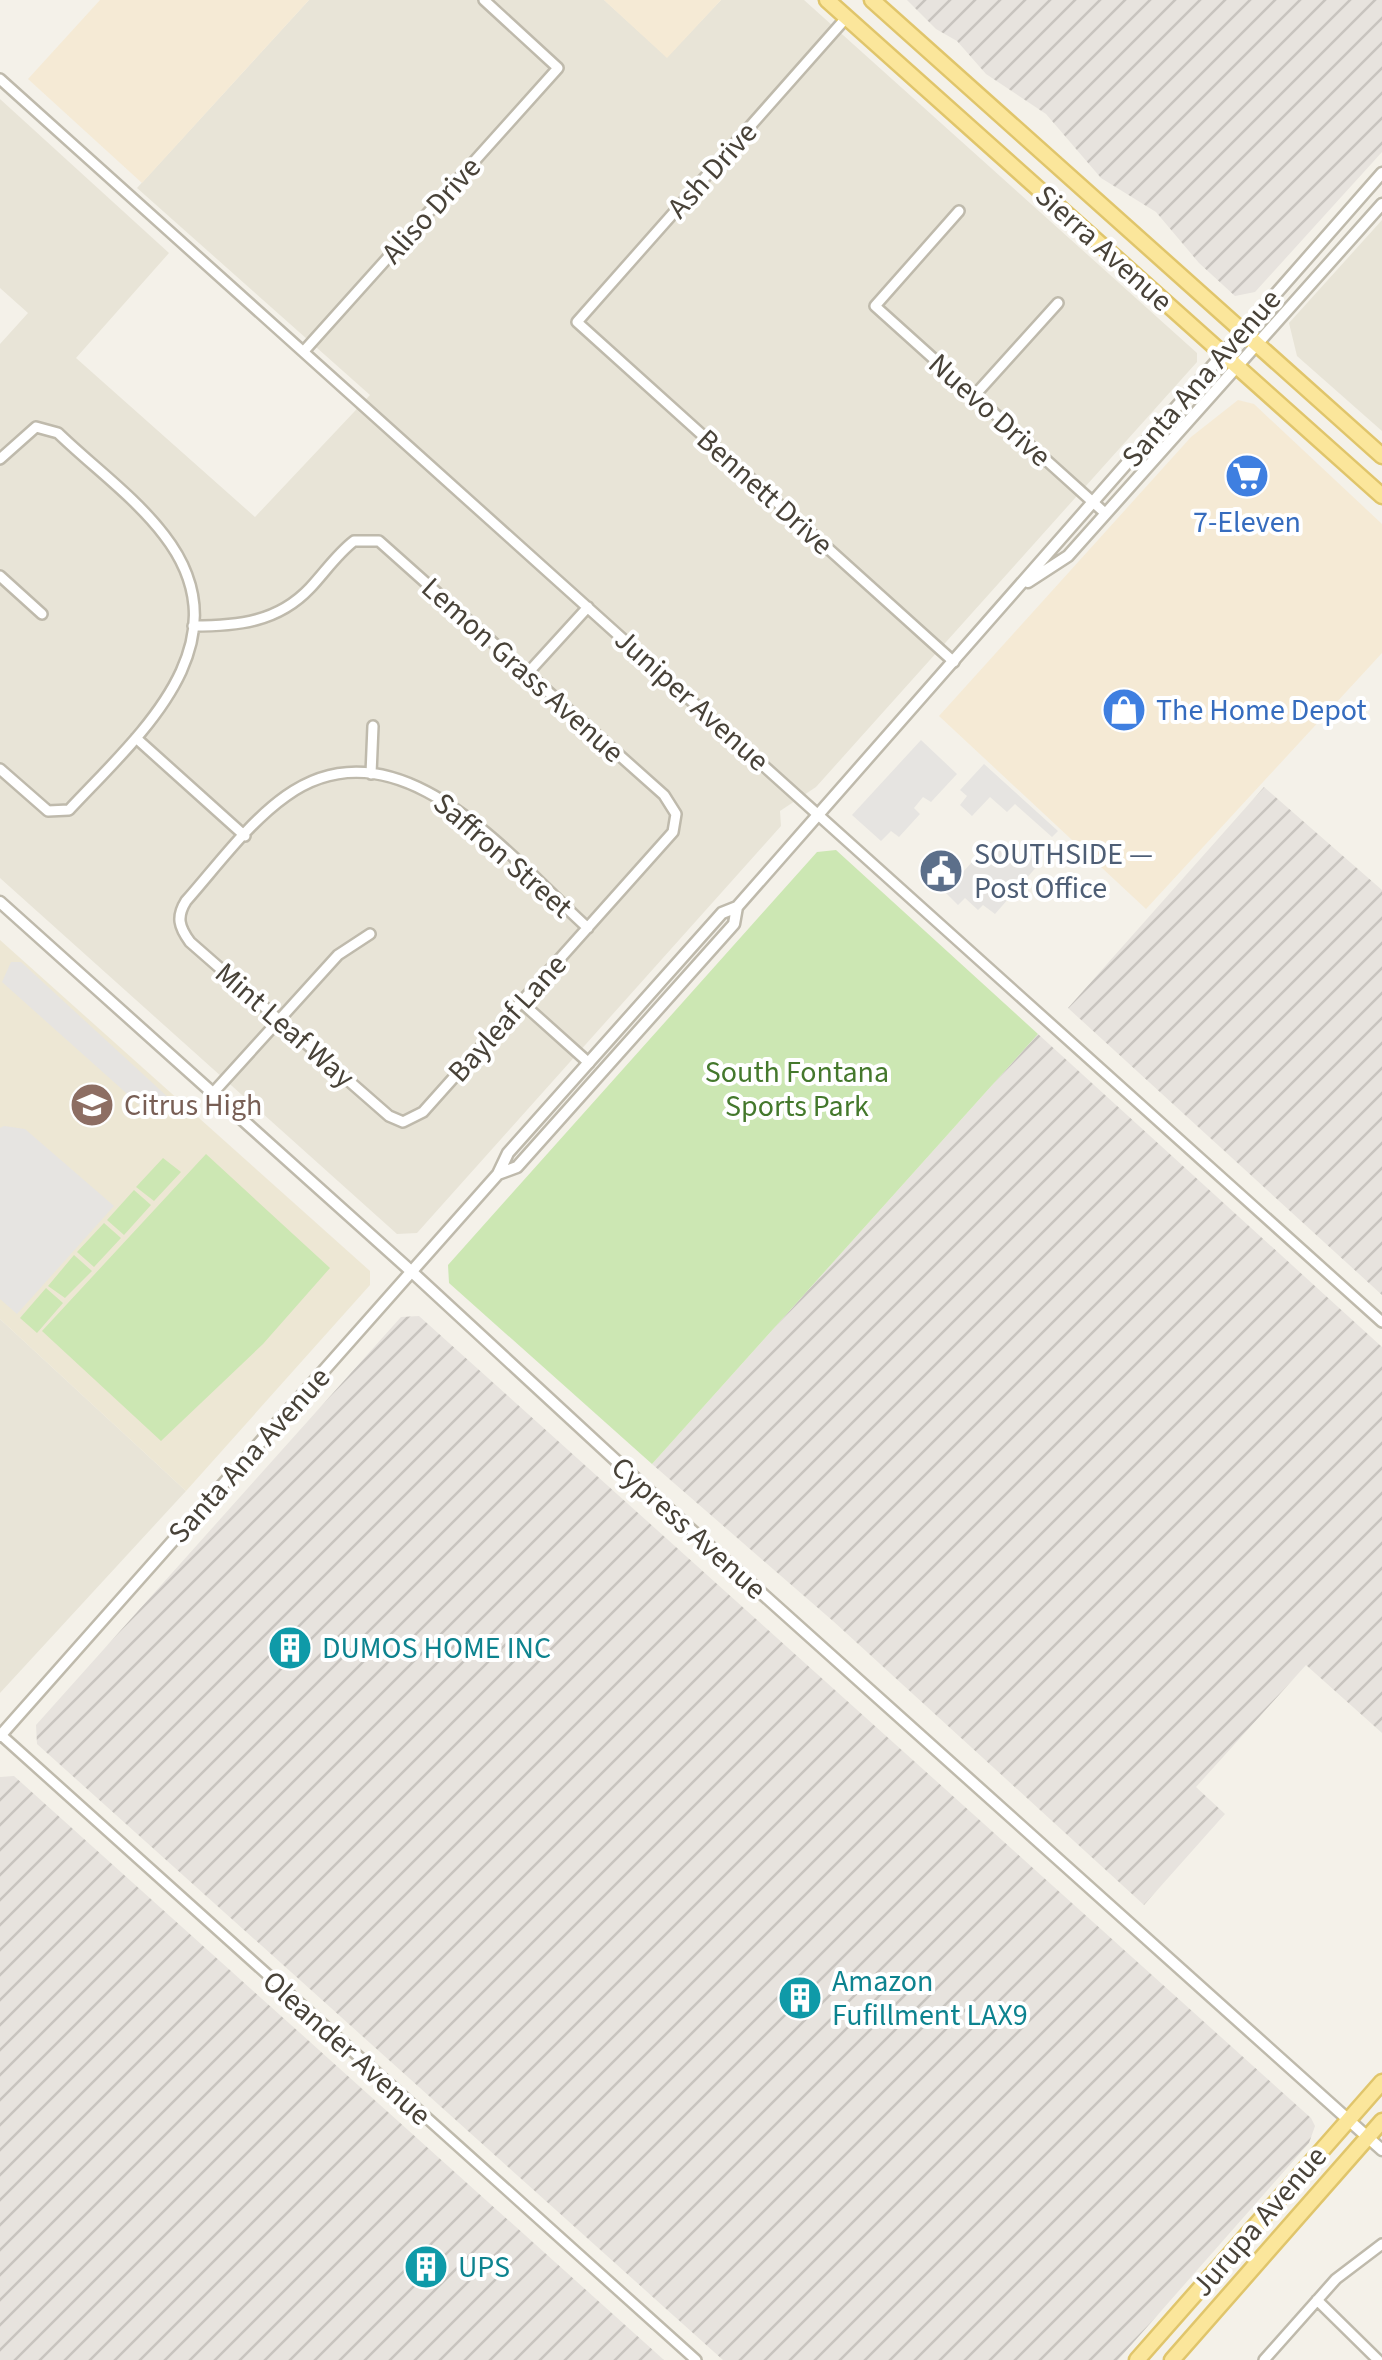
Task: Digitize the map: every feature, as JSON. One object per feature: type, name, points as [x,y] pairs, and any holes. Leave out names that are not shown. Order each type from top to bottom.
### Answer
[{"type":"main road","name":"Sierra Avenue","points":[[827,0],[1382,496]]},
{"type":"main road","name":"Sierra Avenue","points":[[872,0],[1382,456]]},
{"type":"main road","name":"Jurupa Avenue","points":[[1137,2360],[1382,2082]]},
{"type":"main road","name":"Jurupa Avenue","points":[[1172,2360],[1382,2121]]},
{"type":"street","name":"Aliso Drive","points":[[304,352],[558,68],[484,0]]},
{"type":"street","name":"Ash Drive","points":[[577,322],[846,18]]},
{"type":"street","name":"Juniper Avenue","points":[[0,79],[1382,1322]]},
{"type":"street","name":"Santa Ana Avenue","points":[[0,1735],[498,1174],[508,1153],[722,913],[737,907],[1024,586],[1049,548],[1382,173]]},
{"type":"street","name":"Santa Ana Avenue","points":[[1024,586],[1068,556],[1382,204]]},
{"type":"street","name":"Nuevo Drive","points":[[959,210],[875,306],[1106,514]]},
{"type":"street","points":[[974,396],[1058,303]]},
{"type":"street","name":"Bennett Drive","points":[[577,322],[954,662]]},
{"type":"street","points":[[0,460],[36,427],[58,434],[168,539],[190,590],[193,626],[178,684],[136,738],[70,810],[57,813],[38,804],[0,769]]},
{"type":"street","name":"Lemon Grass Avenue","points":[[193,626],[240,625],[277,613],[308,590],[346,548],[362,539],[379,541],[664,795],[676,814]]},
{"type":"street","points":[[0,576],[42,614]]},
{"type":"street","points":[[526,675],[588,607]]},
{"type":"street","points":[[371,774],[373,726]]},
{"type":"street","points":[[136,738],[244,836]]},
{"type":"street","name":"Saffron Street","points":[[178,917],[186,901],[244,836],[302,786],[334,776],[371,774],[404,779],[440,797],[588,928]]},
{"type":"street","name":"Bayleaf Lane","points":[[404,1122],[423,1112],[673,832],[676,814]]},
{"type":"street","name":"Cypress Avenue","points":[[0,902],[412,1272],[688,1528],[1382,2150]]},
{"type":"street","name":"Santa Ana Avenue","points":[[498,1174],[517,1167],[526,1158],[734,924],[737,907]]},
{"type":"street","name":"Mint Leaf Way","points":[[178,917],[190,942],[278,1022],[389,1116],[404,1122]]},
{"type":"street","points":[[212,1094],[350,944],[370,934]]},
{"type":"street","points":[[521,1002],[589,1063]]},
{"type":"street","name":"Oleander Avenue","points":[[0,1735],[696,2360]]},
{"type":"street","points":[[1264,2360],[1347,2270],[1382,2244]]},
{"type":"street","points":[[1317,2300],[1378,2360]]},
{"type":"shaded area","points":[[100,0],[309,0],[142,183],[28,79]]},
{"type":"shaded area","points":[[309,0],[604,0],[667,57],[721,0],[804,0],[1197,353],[1197,362],[816,787],[780,811],[781,826],[417,1233],[397,1234],[0,878],[0,344],[28,313],[0,288],[0,99],[169,253],[76,358],[255,517],[370,395],[137,188]]},
{"type":"shaded area","points":[[604,0],[721,0],[667,58]]},
{"type":"shaded area","points":[[907,0],[1382,0],[1382,152],[1255,292],[1235,296],[1199,263],[1156,212],[1101,178],[1046,114],[986,74],[957,41],[936,29]]},
{"type":"shaded area","points":[[1382,220],[1382,431],[1297,356],[1289,323]]},
{"type":"shaded area","points":[[1238,400],[1254,404],[1382,524],[1382,653],[1146,909],[939,716],[1191,437]]},
{"type":"shaded area","points":[[921,740],[957,774],[931,802],[923,797],[914,808],[920,814],[899,837],[891,831],[881,841],[852,815]]},
{"type":"shaded area","points":[[984,764],[1058,831],[1052,837],[1015,804],[1007,812],[990,797],[972,816],[960,805],[967,796],[960,790]]},
{"type":"shaded area","points":[[1264,787],[1382,890],[1382,1295],[1068,1008]]},
{"type":"shaded area","points":[[990,842],[1017,866],[1028,855],[1039,864],[995,914],[983,905],[978,910],[965,898],[958,905],[945,892]]},
{"type":"shaded area","name":"Citrus High","points":[[0,940],[370,1271],[370,1285],[186,1491],[0,1319]]},
{"type":"shaded area","points":[[11,962],[21,962],[171,1100],[153,1117],[2,982]]},
{"type":"shaded area","points":[[1038,1034],[1382,1347],[1382,1733],[1306,1665],[1196,1787],[1225,1814],[1144,1905],[833,1621],[652,1464]]},
{"type":"shaded area","points":[[0,1128],[25,1129],[114,1206],[17,1314],[0,1299]]},
{"type":"shaded area","points":[[419,1316],[1311,2118],[1315,2126],[1309,2143],[1118,2360],[723,2360],[37,1744],[36,1725],[401,1317]]},
{"type":"shaded area","points":[[0,1319],[186,1491],[0,1693]]},
{"type":"shaded area","points":[[14,1776],[664,2360],[0,2360],[0,1777]]},
{"type":"green space","name":"South Fontana Sports Park","points":[[836,850],[1038,1034],[652,1464],[449,1283],[448,1265],[817,852]]},
{"type":"green space","points":[[206,1154],[330,1268],[263,1344],[161,1441],[42,1331]]},
{"type":"green space","points":[[163,1158],[181,1172],[154,1201],[136,1187]]},
{"type":"green space","points":[[134,1190],[151,1205],[124,1235],[107,1220]]},
{"type":"green space","points":[[104,1223],[121,1238],[94,1267],[77,1252]]},
{"type":"green space","points":[[74,1255],[92,1271],[65,1298],[48,1286]]},
{"type":"green space","points":[[46,1288],[63,1303],[37,1333],[20,1318]]},
{"type":"place","name":"7-Eleven","points":[[1247,476]]},
{"type":"place","name":"The Home Depot","points":[[1124,710]]},
{"type":"place","name":"SOUTHSIDE — Post Office","points":[[941,871]]},
{"type":"place","name":"Citrus High","points":[[92,1105]]},
{"type":"place","name":"DUMOS HOME INC","points":[[290,1648]]},
{"type":"place","name":"Amazon Fufillment LAX9","points":[[800,1998]]},
{"type":"place","name":"UPS","points":[[426,2267]]}]
